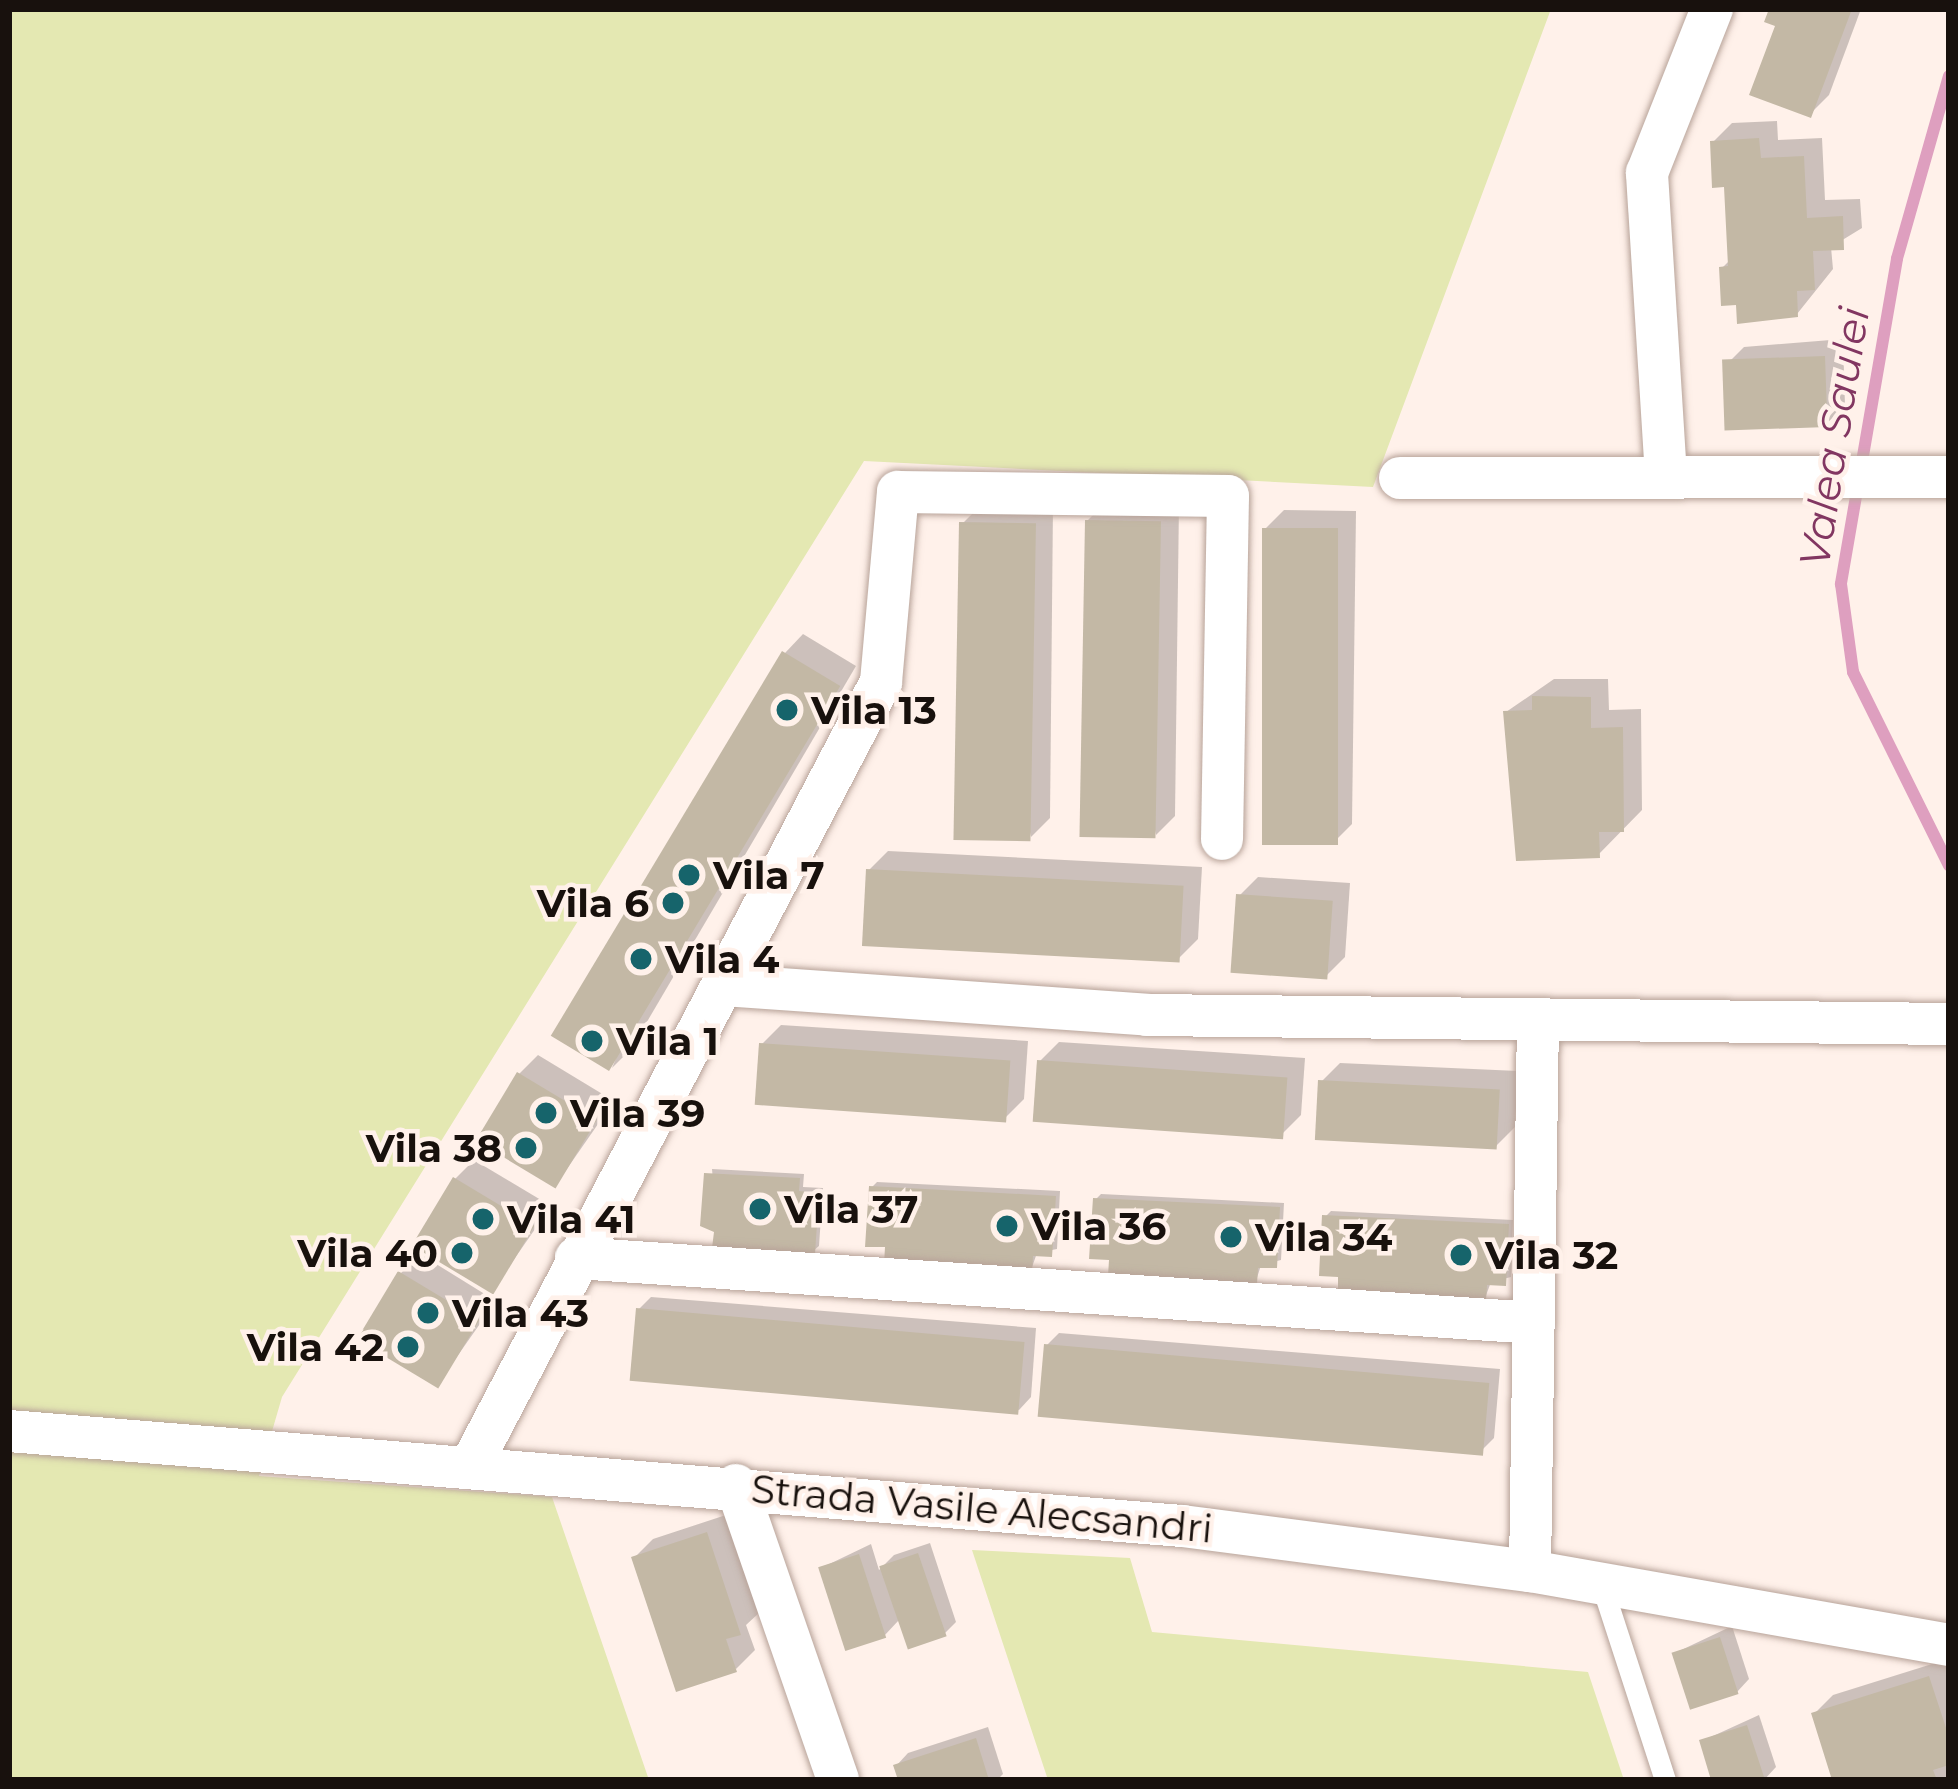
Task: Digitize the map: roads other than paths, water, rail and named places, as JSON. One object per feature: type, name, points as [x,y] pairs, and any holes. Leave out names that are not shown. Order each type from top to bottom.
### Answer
[{"type":"street","points":[[1666,476],[1647,172],[1712,9]]},
{"type":"street","points":[[1400,478],[1949,476]]},
{"type":"street","points":[[471,1465],[881,682],[898,492],[1228,496],[1222,839]]},
{"type":"street","points":[[723,985],[1147,1015],[1949,1024]]},
{"type":"street","points":[[1530,1571],[1538,1021]]},
{"type":"street","points":[[576,1258],[1534,1323]]},
{"type":"street","name":"Strada Vasile Alecsandri","points":[[9,1431],[736,1485],[1182,1526],[1530,1571],[1949,1645]]},
{"type":"street","points":[[736,1485],[838,1780]]},
{"type":"lane","points":[[1601,1583],[1665,1780]]},
{"type":"waterway","name":"Valea Saulei","points":[[1949,76],[1897,259],[1841,584],[1853,672],[1949,865]]},
{"type":"place","name":"Vila 13","points":[[787,710]]},
{"type":"place","name":"Vila 7","points":[[689,875]]},
{"type":"place","name":"Vila 6","points":[[673,903]]},
{"type":"place","name":"Vila 4","points":[[641,959]]},
{"type":"place","name":"Vila 1","points":[[592,1041]]},
{"type":"place","name":"Vila 39","points":[[546,1113]]},
{"type":"place","name":"Vila 38","points":[[526,1148]]},
{"type":"place","name":"Vila 37","points":[[760,1209]]},
{"type":"place","name":"Vila 41","points":[[483,1219]]},
{"type":"place","name":"Vila 36","points":[[1007,1226]]},
{"type":"place","name":"Vila 34","points":[[1231,1237]]},
{"type":"place","name":"Vila 40","points":[[462,1253]]},
{"type":"place","name":"Vila 32","points":[[1461,1255]]},
{"type":"place","name":"Vila 43","points":[[428,1313]]},
{"type":"place","name":"Vila 42","points":[[408,1347]]}]
